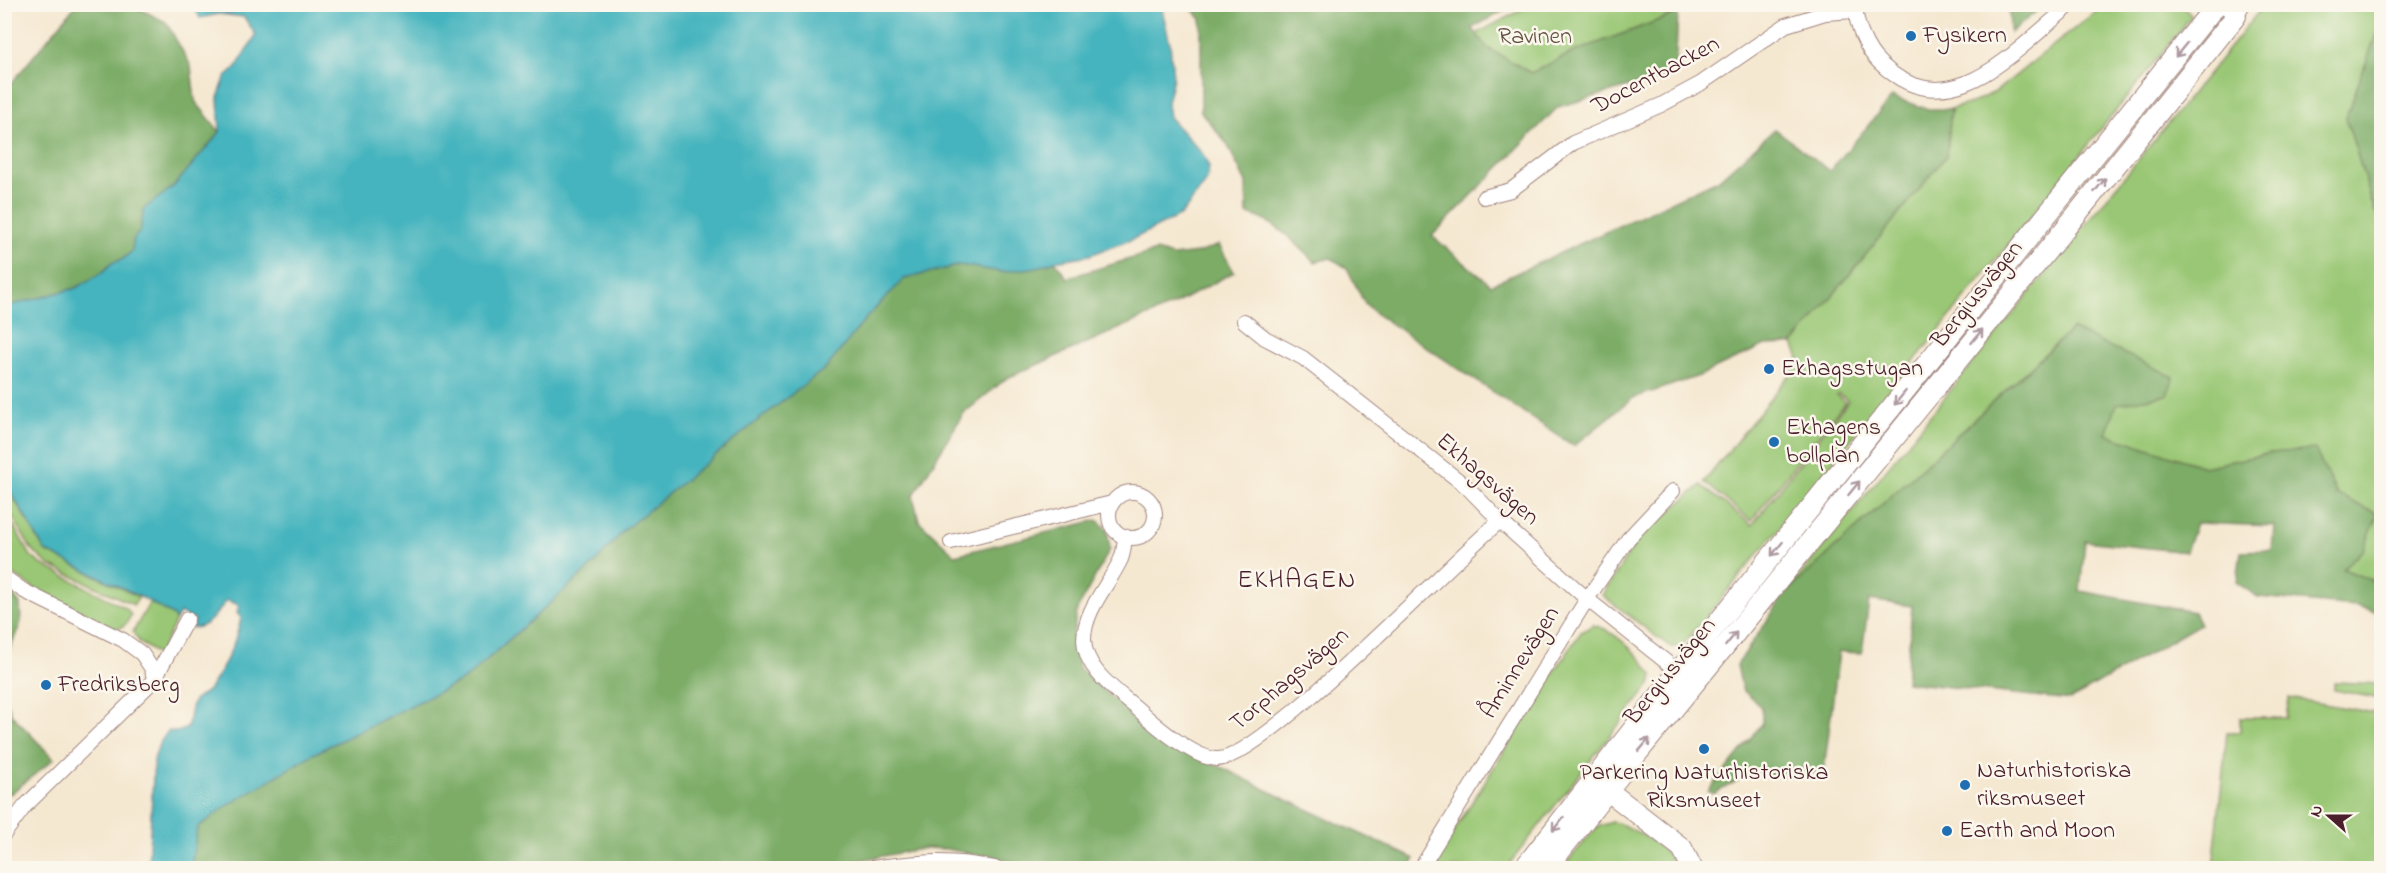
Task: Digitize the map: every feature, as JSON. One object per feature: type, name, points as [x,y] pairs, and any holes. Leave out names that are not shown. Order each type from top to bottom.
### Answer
[{"type":"street","points":[[1856,8],[1864,37],[1874,58],[1888,71],[1909,83],[1929,88],[1952,87],[1972,82],[1992,71],[2072,4]]},
{"type":"street","name":"Bergiusvägen","points":[[1547,868],[1600,785],[1678,672],[2229,7]]},
{"type":"street","name":"Bergiusvägen","points":[[1524,868],[1694,684],[2229,7]]},
{"type":"street","name":"Docentbacken","points":[[1484,197],[1511,190],[1573,143],[1660,105],[1700,84],[1786,25],[1824,9],[1856,8]]},
{"type":"street","name":"Ekhagsvägen","points":[[1244,321],[1265,339],[1303,358],[1467,488],[1500,521],[1587,599],[1694,684]]},
{"type":"street","name":"Åminnevägen","points":[[1421,868],[1587,599],[1628,539],[1673,491]]},
{"type":"street","points":[[1130,492],[1143,495],[1153,505],[1155,513],[1153,523],[1143,535],[1125,537],[1111,524],[1109,511],[1112,503],[1118,497],[1130,492]]},
{"type":"street","points":[[951,542],[1112,503]]},
{"type":"street","name":"Torphagsvägen","points":[[1125,537],[1123,556],[1087,620],[1084,638],[1085,655],[1095,670],[1150,721],[1202,757],[1216,759],[1228,758],[1245,749],[1315,694],[1500,521]]},
{"type":"street","points":[[4,577],[24,591],[123,640],[142,654],[152,669],[154,680]]},
{"type":"street","points":[[4,834],[25,806],[154,680],[187,619]]},
{"type":"street","points":[[1600,785],[1682,848],[1692,868]]},
{"type":"street","points":[[871,868],[926,860],[957,861],[995,868]]},
{"type":"green space","points":[[2009,4],[2044,4],[2044,5],[2010,33]]},
{"type":"green space","points":[[76,5],[132,5],[166,22],[191,66],[195,101],[220,132],[174,186],[144,209],[140,232],[134,238],[132,251],[123,259],[112,263],[102,273],[76,288],[5,307],[4,92]]},
{"type":"green space","points":[[1188,5],[1514,5],[1472,28],[1487,48],[1531,73],[1574,52],[1678,13],[1675,74],[1558,107],[1432,236],[1491,285],[1718,180],[1775,129],[1830,171],[1892,97],[1928,109],[1951,109],[1947,155],[1793,344],[1765,345],[1699,376],[1633,398],[1574,446],[1375,313],[1364,302],[1347,268],[1331,258],[1315,262],[1275,227],[1247,214],[1246,183],[1227,144],[1201,112],[1201,19]]},
{"type":"green space","name":"Ravinen","points":[[1530,5],[1668,5],[1678,13],[1574,52],[1531,73],[1487,48],[1476,34]]},
{"type":"green space","points":[[2104,5],[2181,5],[2192,16],[1801,502],[1682,646],[1672,647],[1602,595],[1639,538],[1701,485],[1752,525],[1848,401],[1839,394],[1837,395],[1845,402],[1751,521],[1704,482],[1798,364],[1796,362],[1799,358],[1793,344],[1947,155],[1951,109],[1995,92]]},
{"type":"green space","points":[[2264,5],[2381,5],[2381,21],[2346,118],[2375,212],[2381,217],[2381,584],[2343,569],[2364,549],[2315,450],[2271,453],[2204,467],[2105,434],[2117,403],[2167,395],[2072,329],[1785,594]]},
{"type":"green space","points":[[2381,21],[2381,217],[2375,212],[2346,118]]},
{"type":"green space","points":[[1219,245],[1234,272],[1175,304],[1007,378],[963,414],[913,496],[919,521],[955,555],[1097,520],[1107,529],[1110,549],[1077,610],[1073,635],[1079,668],[1149,731],[1281,797],[1415,859],[1408,868],[1047,868],[946,849],[926,848],[818,868],[191,868],[197,828],[228,805],[313,754],[465,679],[593,565],[624,530],[827,367],[867,317],[904,279],[960,265],[1002,272],[1038,267],[1055,261],[1067,278],[1156,251],[1173,256],[1198,253]]},
{"type":"green space","points":[[2072,329],[2174,377],[2167,395],[2117,404],[2106,434],[2204,467],[2271,453],[2315,449],[2336,494],[2378,514],[2364,549],[2343,569],[2381,584],[2381,613],[2356,606],[2258,597],[2237,583],[2241,551],[2272,550],[2274,526],[2196,523],[2186,552],[2085,541],[2080,591],[2194,612],[2200,624],[2070,700],[1906,682],[1912,606],[1869,600],[1862,653],[1839,652],[1824,770],[1802,776],[1747,775],[1714,794],[1708,792],[1762,724],[1762,708],[1742,689],[1737,665],[1785,594]]},
{"type":"green space","points":[[4,482],[45,551],[139,597],[134,605],[49,565],[31,549],[5,504]]},
{"type":"green space","points":[[5,512],[31,556],[41,564],[126,608],[131,615],[125,624],[116,629],[73,609],[21,580],[10,571],[3,560]]},
{"type":"green space","points":[[5,586],[20,604],[21,622],[5,660]]},
{"type":"green space","points":[[150,602],[172,615],[176,620],[159,655],[140,643],[133,632]]},
{"type":"green space","points":[[1593,625],[1610,632],[1642,660],[1653,675],[1650,685],[1506,868],[1431,868],[1547,682],[1581,632]]},
{"type":"green space","points":[[2334,682],[2381,684],[2381,699],[2334,690]]},
{"type":"green space","points":[[4,695],[12,715],[54,759],[10,794],[5,791]]},
{"type":"green space","points":[[2289,698],[2381,714],[2381,868],[2213,868],[2227,732],[2240,732],[2240,718],[2286,718]]},
{"type":"green space","points":[[1612,822],[1650,840],[1667,854],[1675,868],[1562,868],[1597,827]]},
{"type":"water","points":[[189,5],[1161,5],[1170,43],[1173,78],[1167,102],[1169,117],[1202,153],[1209,167],[1207,181],[1181,215],[1133,239],[1090,255],[1055,261],[1038,267],[1002,272],[960,265],[904,279],[867,317],[827,367],[624,530],[594,564],[465,679],[313,754],[228,805],[197,828],[191,868],[148,868],[154,759],[159,744],[168,731],[178,732],[187,728],[194,701],[209,689],[219,673],[239,628],[241,618],[237,613],[239,605],[227,600],[208,622],[192,628],[195,620],[180,613],[176,620],[172,615],[147,600],[45,551],[5,482],[4,307],[76,288],[102,273],[112,263],[123,259],[132,251],[134,238],[140,232],[144,209],[174,186],[220,132],[218,98],[225,78],[236,68],[256,35],[244,17],[219,14],[200,18],[196,10]]},
{"type":"place","name":"Fysikern","points":[[1911,36]]},
{"type":"place","name":"Ekhagsstugan","points":[[1769,369]]},
{"type":"place","name":"Ekhagens bollplan","points":[[1774,442]]},
{"type":"place","name":"Fredriksberg","points":[[46,685]]},
{"type":"place","name":"Parkering Naturhistoriska Riksmuseet","points":[[1704,749]]},
{"type":"place","name":"Naturhistoriska riksmuseet","points":[[1965,785]]},
{"type":"place","name":"Earth and Moon","points":[[1947,831]]},
{"type":"district","name":"EKHAGEN","points":[[1297,581]]}]
